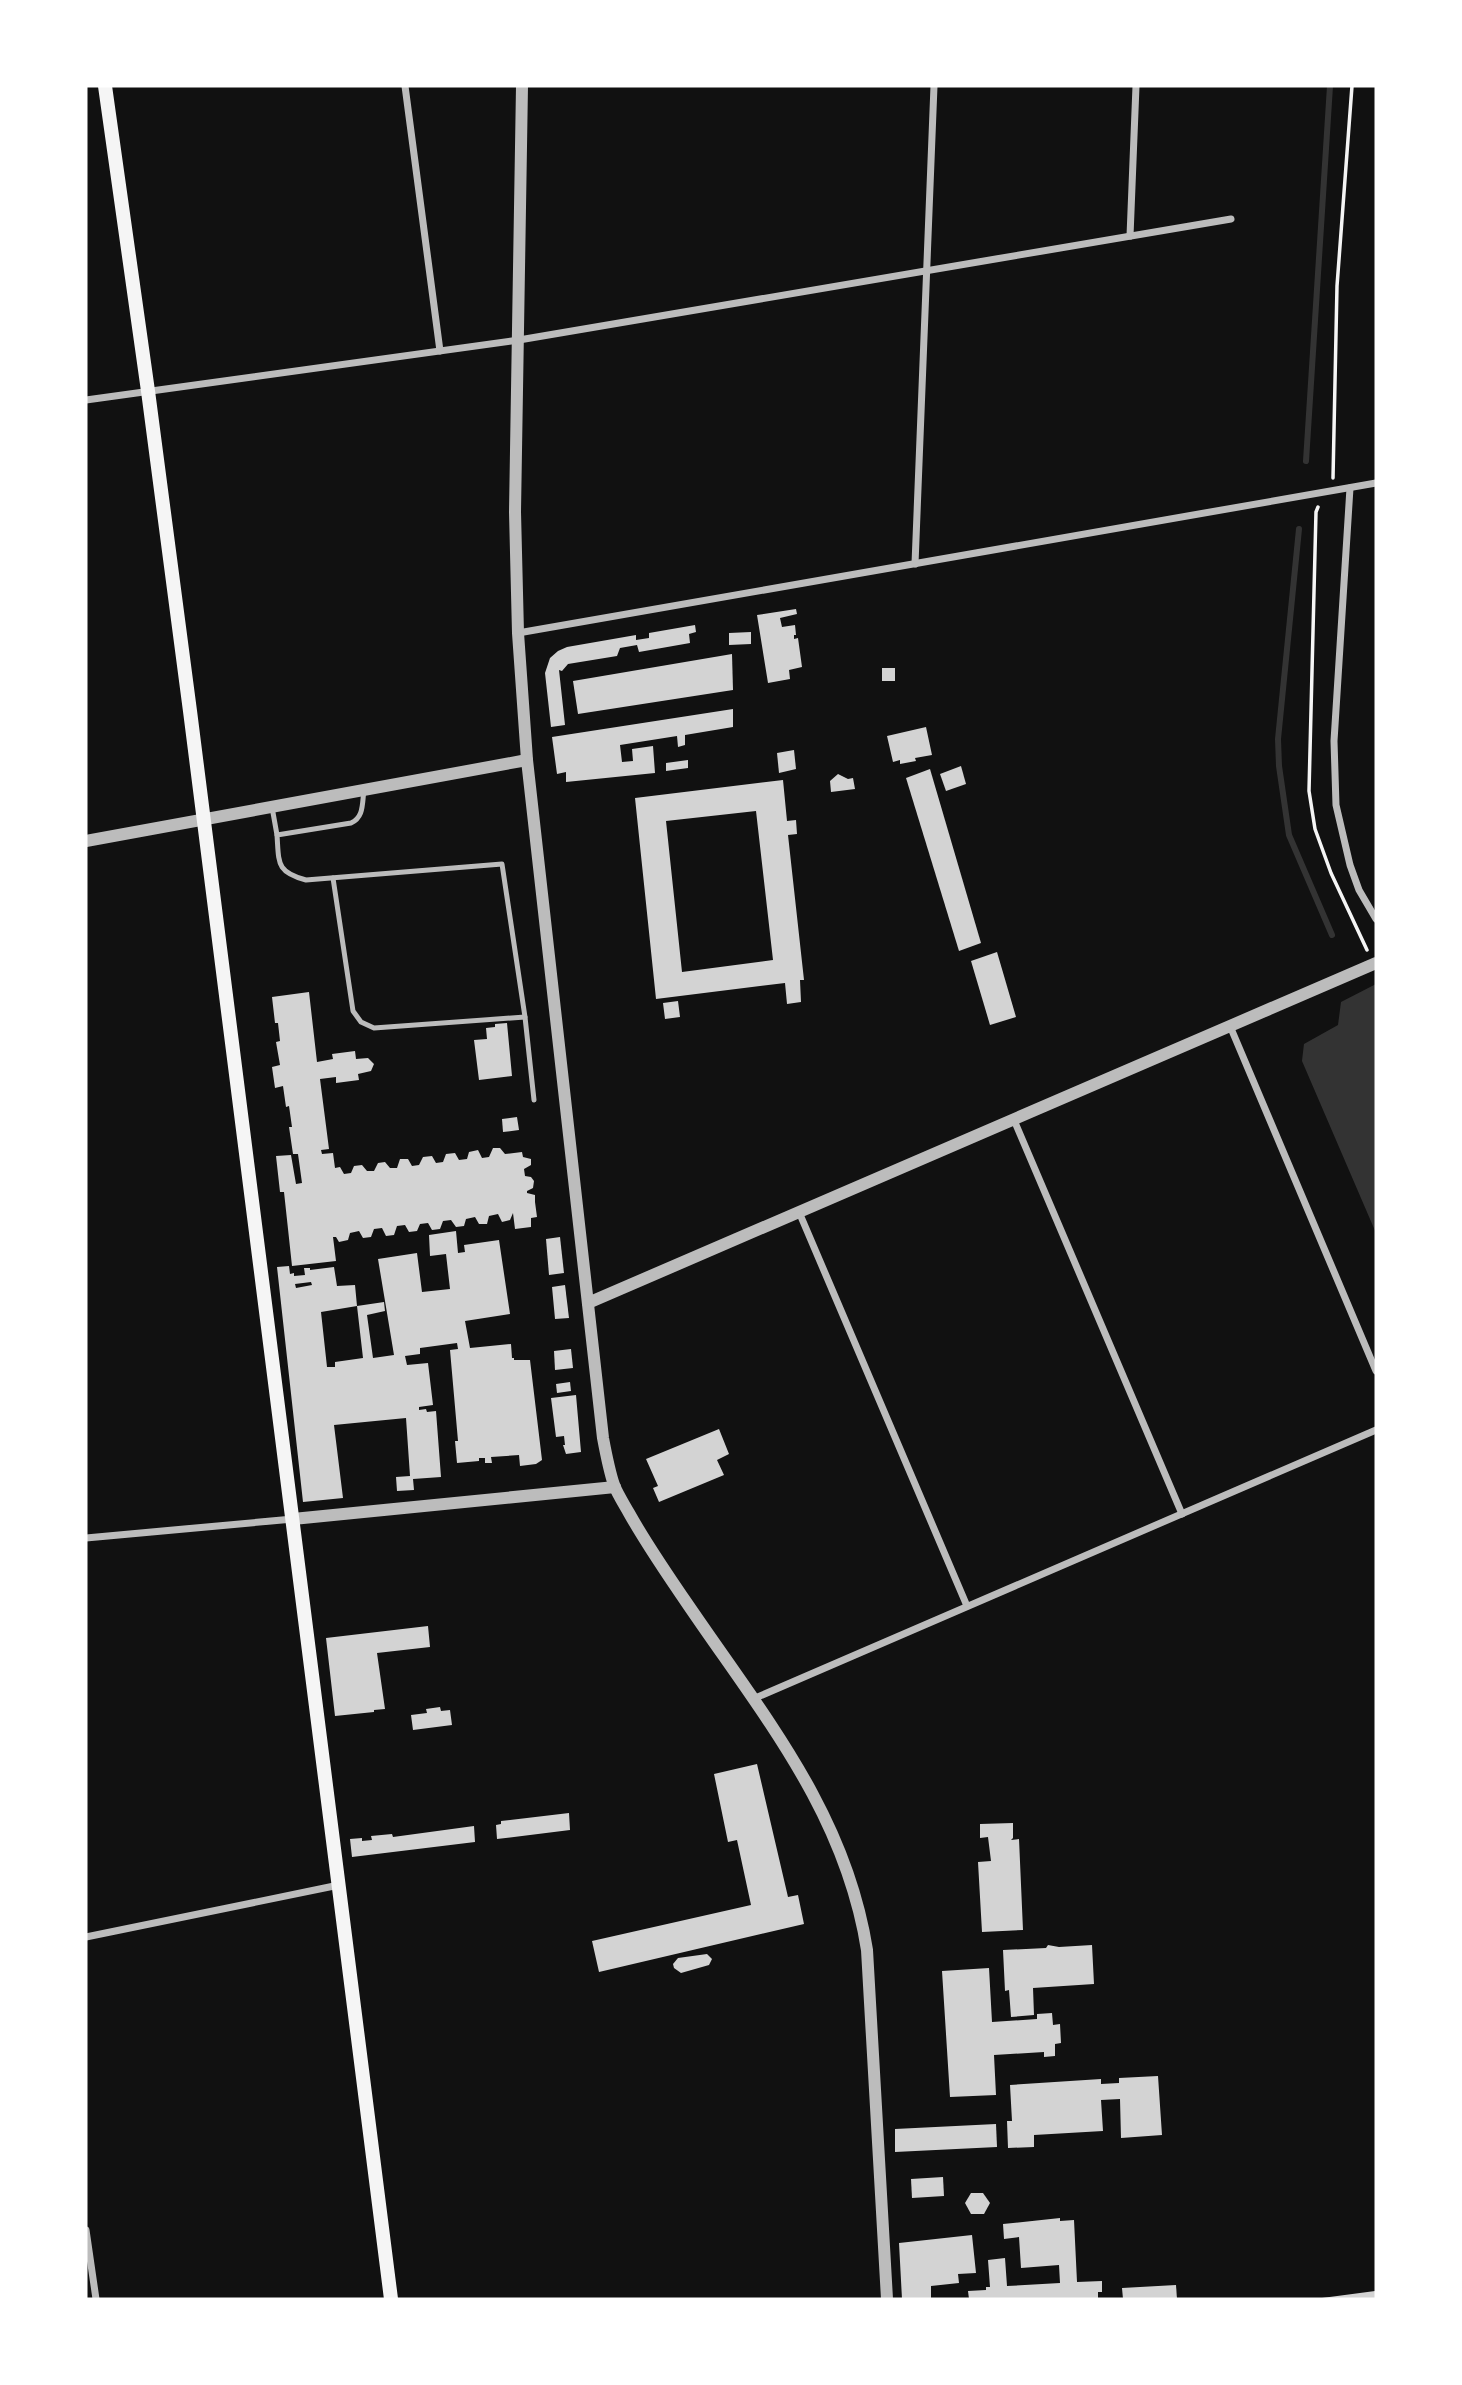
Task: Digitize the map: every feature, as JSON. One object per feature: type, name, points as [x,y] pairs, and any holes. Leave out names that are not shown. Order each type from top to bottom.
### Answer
[{"type":"main road","points":[[105,86],[148,391],[391,2299]]},
{"type":"street","points":[[405,86],[440,351]]},
{"type":"street","points":[[522,86],[515,512],[518,633],[527,760],[604,1438],[615,1487],[663,1568],[815,1795],[837,1841],[861,1912],[867,1950],[887,2299]]},
{"type":"street","points":[[915,564],[934,86]]},
{"type":"street","points":[[1130,236],[1136,86]]},
{"type":"street","points":[[86,400],[519,340],[1231,219]]},
{"type":"street","points":[[518,633],[1376,483]]},
{"type":"street","points":[[1350,488],[1334,741],[1336,805],[1350,865],[1359,890],[1376,919]]},
{"type":"street","points":[[86,841],[527,760]]},
{"type":"street","points":[[588,1303],[1375,964]]},
{"type":"street","points":[[1230,1026],[1376,1371]]},
{"type":"street","points":[[1014,1120],[1182,1514]]},
{"type":"street","points":[[799,1212],[967,1606]]},
{"type":"street","points":[[753,1699],[1376,1430]]},
{"type":"street","points":[[86,1538],[615,1487]]},
{"type":"street","points":[[86,1937],[340,1885]]},
{"type":"street","points":[[86,2230],[96,2299]]},
{"type":"lane","points":[[277,835],[357,821],[361,816],[364,790]]},
{"type":"lane","points":[[271,807],[279,864],[289,876],[306,880],[502,864],[525,1017],[534,1100]]},
{"type":"lane","points":[[333,878],[354,1011],[361,1022],[374,1028],[525,1017]]},
{"type":"path","points":[[1352,86],[1337,286],[1334,475],[1316,512],[1309,791],[1315,829],[1331,873],[1375,964]]},
{"type":"shaded area","points":[[1376,984],[1376,1233],[1302,1061],[1304,1044],[1338,1025],[1341,1002]]},
{"type":"building","points":[[796,609],[797,614],[780,618],[782,627],[795,625],[794,639],[798,638],[802,667],[789,670],[790,679],[768,683],[757,615]]},
{"type":"building","points":[[695,625],[696,632],[689,634],[690,643],[639,652],[637,645],[620,648],[617,656],[568,664],[562,671],[559,670],[565,725],[551,727],[545,673],[550,658],[558,651],[567,647],[636,635],[636,640],[649,638],[649,633]]},
{"type":"building","points":[[751,632],[751,644],[729,645],[729,633]]},
{"type":"building","points":[[732,654],[733,690],[578,714],[573,681]]},
{"type":"building","points":[[882,668],[895,668],[895,681],[882,681]]},
{"type":"building","points":[[733,709],[733,727],[685,735],[685,745],[678,747],[677,736],[620,745],[622,762],[633,761],[632,749],[653,746],[655,773],[566,782],[566,772],[557,774],[552,737]]},
{"type":"building","points":[[926,727],[932,755],[900,764],[900,760],[893,762],[887,736]]},
{"type":"building","points":[[794,750],[796,769],[779,773],[777,753]]},
{"type":"building","points":[[688,760],[688,768],[666,771],[666,763]]},
{"type":"building","points":[[961,766],[966,784],[946,791],[940,774]]},
{"type":"building","points":[[930,769],[981,943],[959,951],[906,778]]},
{"type":"building","points":[[838,774],[848,779],[853,778],[855,789],[831,792],[830,781]]},
{"type":"building","points":[[783,780],[787,821],[796,820],[797,834],[788,835],[804,980],[800,980],[801,1002],[787,1004],[785,983],[656,999],[635,798]],"holes":[[[756,811],[773,960],[682,972],[666,821]]]},
{"type":"building","points":[[997,952],[1016,1017],[990,1025],[971,961]]},
{"type":"building","points":[[309,992],[317,1062],[333,1059],[332,1054],[355,1051],[356,1059],[368,1058],[374,1064],[371,1071],[358,1074],[359,1080],[336,1083],[336,1077],[320,1079],[329,1149],[321,1150],[322,1154],[333,1153],[335,1168],[340,1167],[344,1174],[351,1173],[354,1166],[362,1165],[367,1171],[374,1171],[378,1163],[385,1162],[390,1168],[397,1168],[400,1159],[408,1159],[412,1166],[419,1165],[423,1157],[432,1156],[436,1163],[443,1162],[446,1154],[455,1153],[459,1160],[467,1159],[469,1152],[478,1150],[482,1158],[489,1157],[493,1148],[500,1148],[505,1154],[522,1152],[523,1157],[531,1159],[531,1165],[524,1169],[525,1176],[534,1181],[533,1188],[527,1191],[535,1195],[537,1217],[531,1218],[531,1227],[515,1229],[513,1213],[510,1220],[502,1222],[498,1214],[489,1216],[487,1224],[479,1224],[475,1217],[466,1219],[464,1226],[456,1227],[451,1220],[443,1221],[440,1229],[432,1230],[428,1223],[420,1224],[417,1231],[409,1232],[405,1225],[397,1226],[394,1235],[386,1236],[382,1228],[374,1229],[371,1237],[363,1238],[359,1231],[350,1233],[348,1240],[339,1242],[333,1237],[336,1261],[292,1266],[284,1192],[280,1192],[276,1156],[291,1155],[296,1184],[302,1183],[298,1154],[293,1154],[289,1106],[286,1107],[283,1086],[275,1088],[272,1067],[280,1065],[276,1042],[280,1041],[272,997]]},
{"type":"building","points":[[678,1001],[680,1017],[665,1019],[663,1003]]},
{"type":"building","points":[[507,1023],[512,1076],[479,1080],[474,1040],[487,1039],[486,1028]]},
{"type":"building","points":[[517,1117],[519,1130],[503,1132],[502,1119]]},
{"type":"building","points":[[456,1231],[458,1253],[465,1252],[464,1245],[499,1240],[510,1314],[465,1321],[470,1348],[511,1344],[514,1360],[530,1360],[542,1460],[536,1464],[520,1466],[519,1455],[491,1457],[492,1463],[485,1463],[485,1458],[479,1458],[479,1461],[457,1463],[455,1441],[458,1441],[450,1350],[458,1349],[457,1343],[420,1348],[420,1354],[405,1356],[407,1365],[428,1363],[433,1405],[419,1407],[419,1410],[436,1411],[441,1477],[413,1479],[414,1490],[397,1491],[396,1477],[410,1476],[406,1418],[334,1425],[343,1498],[303,1502],[277,1267],[289,1266],[290,1274],[294,1273],[294,1276],[305,1275],[304,1268],[310,1270],[334,1267],[337,1286],[355,1285],[357,1306],[384,1302],[385,1311],[367,1315],[373,1358],[394,1355],[378,1259],[417,1253],[422,1292],[450,1289],[446,1254],[430,1256],[429,1235]],"holes":[[[311,1282],[312,1285],[296,1288],[295,1284]],[[357,1306],[363,1358],[335,1362],[335,1367],[327,1367],[321,1312]]]},
{"type":"building","points":[[560,1237],[564,1273],[549,1275],[546,1239]]},
{"type":"building","points":[[565,1285],[569,1318],[555,1319],[552,1287]]},
{"type":"building","points":[[571,1349],[573,1368],[555,1370],[554,1351]]},
{"type":"building","points":[[570,1382],[571,1391],[557,1393],[556,1384]]},
{"type":"building","points":[[576,1395],[581,1452],[566,1454],[564,1436],[556,1437],[551,1398]]},
{"type":"building","points":[[719,1429],[729,1454],[717,1460],[724,1475],[659,1502],[653,1488],[658,1486],[646,1459]]},
{"type":"building","points":[[428,1626],[430,1647],[377,1653],[385,1709],[335,1716],[326,1638]]},
{"type":"building","points":[[440,1707],[441,1711],[450,1710],[452,1725],[413,1730],[411,1715],[427,1713],[426,1709]]},
{"type":"building","points":[[757,1764],[788,1897],[798,1895],[804,1924],[599,1972],[592,1941],[751,1905],[737,1840],[728,1842],[714,1774]]},
{"type":"building","points":[[569,1813],[570,1830],[497,1839],[496,1825],[501,1824],[501,1821]]},
{"type":"building","points":[[1013,1823],[1011,1840],[1019,1839],[1023,1930],[982,1932],[978,1862],[991,1861],[988,1837],[980,1838],[980,1824]]},
{"type":"building","points":[[474,1826],[475,1842],[352,1857],[350,1839],[372,1840],[371,1836],[392,1834],[393,1837]]},
{"type":"building","points":[[1048,1945],[1092,1945],[1094,1984],[1033,1988],[1034,2015],[1011,2017],[1009,1990],[1005,1991],[1003,1950],[1046,1948]]},
{"type":"building","points":[[707,1954],[712,1959],[709,1965],[681,1973],[674,1968],[673,1964],[678,1958]]},
{"type":"building","points":[[989,1968],[992,2022],[1037,2019],[1037,2014],[1052,2013],[1053,2025],[1060,2024],[1061,2043],[1055,2044],[1055,2056],[1044,2057],[1044,2052],[994,2055],[996,2095],[950,2097],[942,1971]]},
{"type":"building","points":[[1158,2076],[1162,2135],[1121,2138],[1120,2099],[1101,2100],[1103,2131],[1034,2135],[1034,2147],[1008,2148],[1007,2121],[1012,2121],[1010,2085],[1101,2079],[1101,2084],[1119,2083],[1119,2078]]},
{"type":"building","points":[[996,2124],[997,2147],[895,2152],[895,2129]]},
{"type":"building","points":[[943,2177],[944,2196],[912,2198],[911,2179]]},
{"type":"building","points":[[971,2193],[983,2193],[990,2203],[984,2214],[971,2214],[965,2203]]},
{"type":"building","points":[[1060,2218],[1060,2221],[1074,2220],[1077,2282],[1102,2281],[1102,2292],[1098,2292],[1098,2299],[969,2299],[968,2291],[986,2290],[986,2287],[990,2287],[988,2260],[1005,2258],[1007,2286],[1060,2283],[1059,2265],[1021,2268],[1019,2237],[1004,2239],[1003,2224]]},
{"type":"building","points":[[972,2235],[976,2273],[958,2274],[959,2283],[931,2286],[931,2299],[902,2299],[899,2243]]},
{"type":"building","points":[[1176,2285],[1177,2299],[1123,2299],[1122,2288]]},
{"type":"building","points":[[1375,2291],[1376,2299],[1322,2299],[1322,2298]]},
{"type":"waterway","points":[[1306,461],[1330,86]]},
{"type":"waterway","points":[[1299,529],[1278,739],[1279,766],[1289,835],[1332,935]]}]
